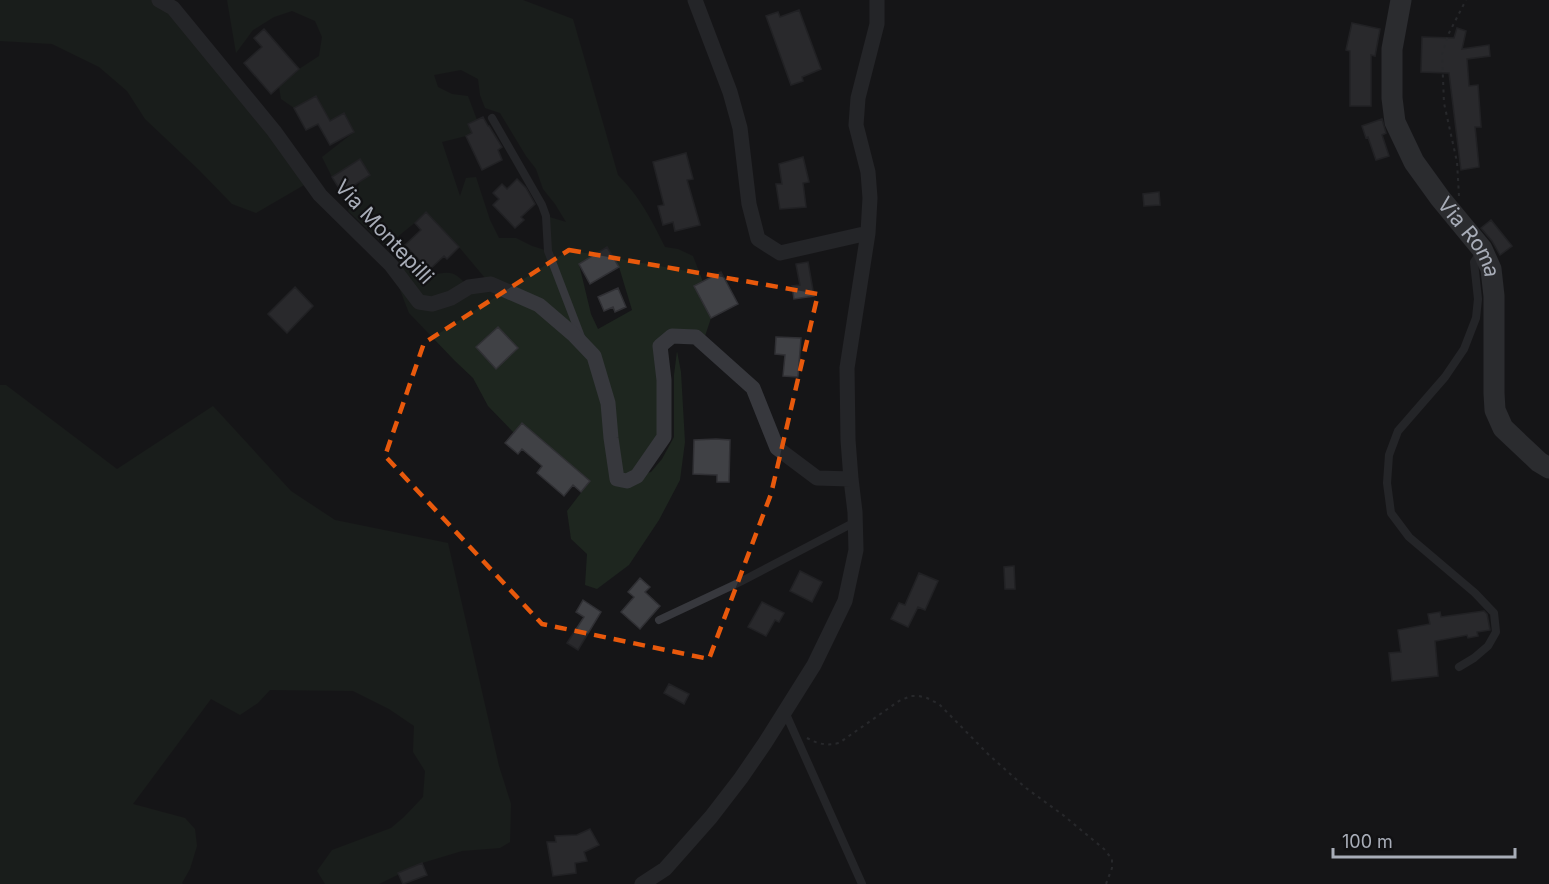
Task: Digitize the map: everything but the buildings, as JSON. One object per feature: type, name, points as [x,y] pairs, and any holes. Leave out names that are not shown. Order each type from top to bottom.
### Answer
[{"type":"main road","name":"Via Roma","points":[[1401,0],[1392,49],[1392,98],[1395,122],[1414,162],[1482,249],[1491,269],[1494,296],[1495,410],[1503,428],[1539,462],[1549,468]]},
{"type":"street","name":"Via Montepilli","points":[[159,0],[173,8],[274,131],[320,195],[391,265],[419,302],[432,304],[451,298],[469,287],[491,285],[539,305],[585,346],[594,356],[608,403],[617,479],[627,481],[637,476],[664,437],[664,380],[660,346],[672,336],[696,337],[753,388],[777,448],[817,478],[851,480]]},
{"type":"street","points":[[695,0],[730,92],[740,128],[749,204],[758,239],[780,253],[868,233]]},
{"type":"street","points":[[642,884],[665,869],[711,817],[741,778],[814,665],[845,601],[856,550],[847,368],[868,233],[870,198],[868,172],[856,125],[858,98],[877,24],[878,0]]},
{"type":"lane","points":[[492,118],[542,205],[546,216],[548,251],[585,346]]},
{"type":"lane","points":[[1459,667],[1488,646],[1496,632],[1494,613],[1475,593],[1409,537],[1391,513],[1387,483],[1389,455],[1398,431],[1445,376],[1464,349],[1476,318],[1478,299],[1474,262],[1482,249]]},
{"type":"lane","points":[[659,620],[740,582],[855,522]]},
{"type":"lane","points":[[785,712],[862,884]]},
{"type":"path","points":[[1458,220],[1457,162],[1444,103],[1442,54],[1449,33],[1466,0]]},
{"type":"path","points":[[799,743],[807,738],[829,746],[838,743],[899,701],[911,696],[927,698],[939,704],[988,754],[1026,788],[1104,849],[1112,860],[1112,868],[1106,884]]},
{"type":"highlighted area","points":[[569,250],[818,294],[771,494],[709,659],[542,624],[385,456],[424,343]]},
{"type":"shaded area","points":[[0,0],[159,0],[311,181],[256,213],[232,204],[145,119],[127,91],[99,67],[52,44],[0,41]]},
{"type":"shaded area","points":[[227,0],[523,0],[573,19],[618,175],[639,200],[665,247],[678,249],[693,256],[703,282],[694,286],[711,318],[703,342],[696,337],[660,346],[664,437],[638,475],[651,472],[662,459],[674,437],[674,375],[677,351],[681,372],[685,442],[680,480],[659,520],[629,565],[597,589],[585,585],[587,554],[571,539],[567,511],[590,481],[522,424],[514,433],[488,406],[473,378],[409,313],[397,282],[399,259],[348,211],[360,182],[370,175],[360,159],[332,177],[322,157],[354,132],[344,114],[330,121],[316,96],[294,108],[281,99],[279,87],[299,69],[319,56],[322,37],[315,21],[292,11],[274,17],[253,30],[236,53]],"holes":[[[461,70],[478,79],[480,95],[485,108],[500,113],[536,169],[543,189],[566,222],[546,216],[548,251],[516,238],[499,238],[490,220],[476,177],[466,178],[460,196],[442,142],[472,133],[477,120],[468,96],[452,94],[438,87],[434,75]],[[427,213],[490,284],[469,287],[452,274],[443,273],[430,276],[413,267],[396,238]],[[606,247],[619,267],[632,310],[598,329],[591,314],[579,264]]]},
{"type":"shaded area","points":[[0,385],[6,385],[117,469],[213,406],[291,491],[335,520],[448,543],[499,766],[511,804],[510,842],[500,848],[462,851],[422,863],[379,884],[325,884],[317,871],[332,850],[391,828],[423,797],[425,771],[413,752],[414,726],[389,709],[353,691],[270,690],[258,703],[240,715],[211,699],[133,804],[185,818],[195,829],[197,846],[183,884],[0,884]]}]
